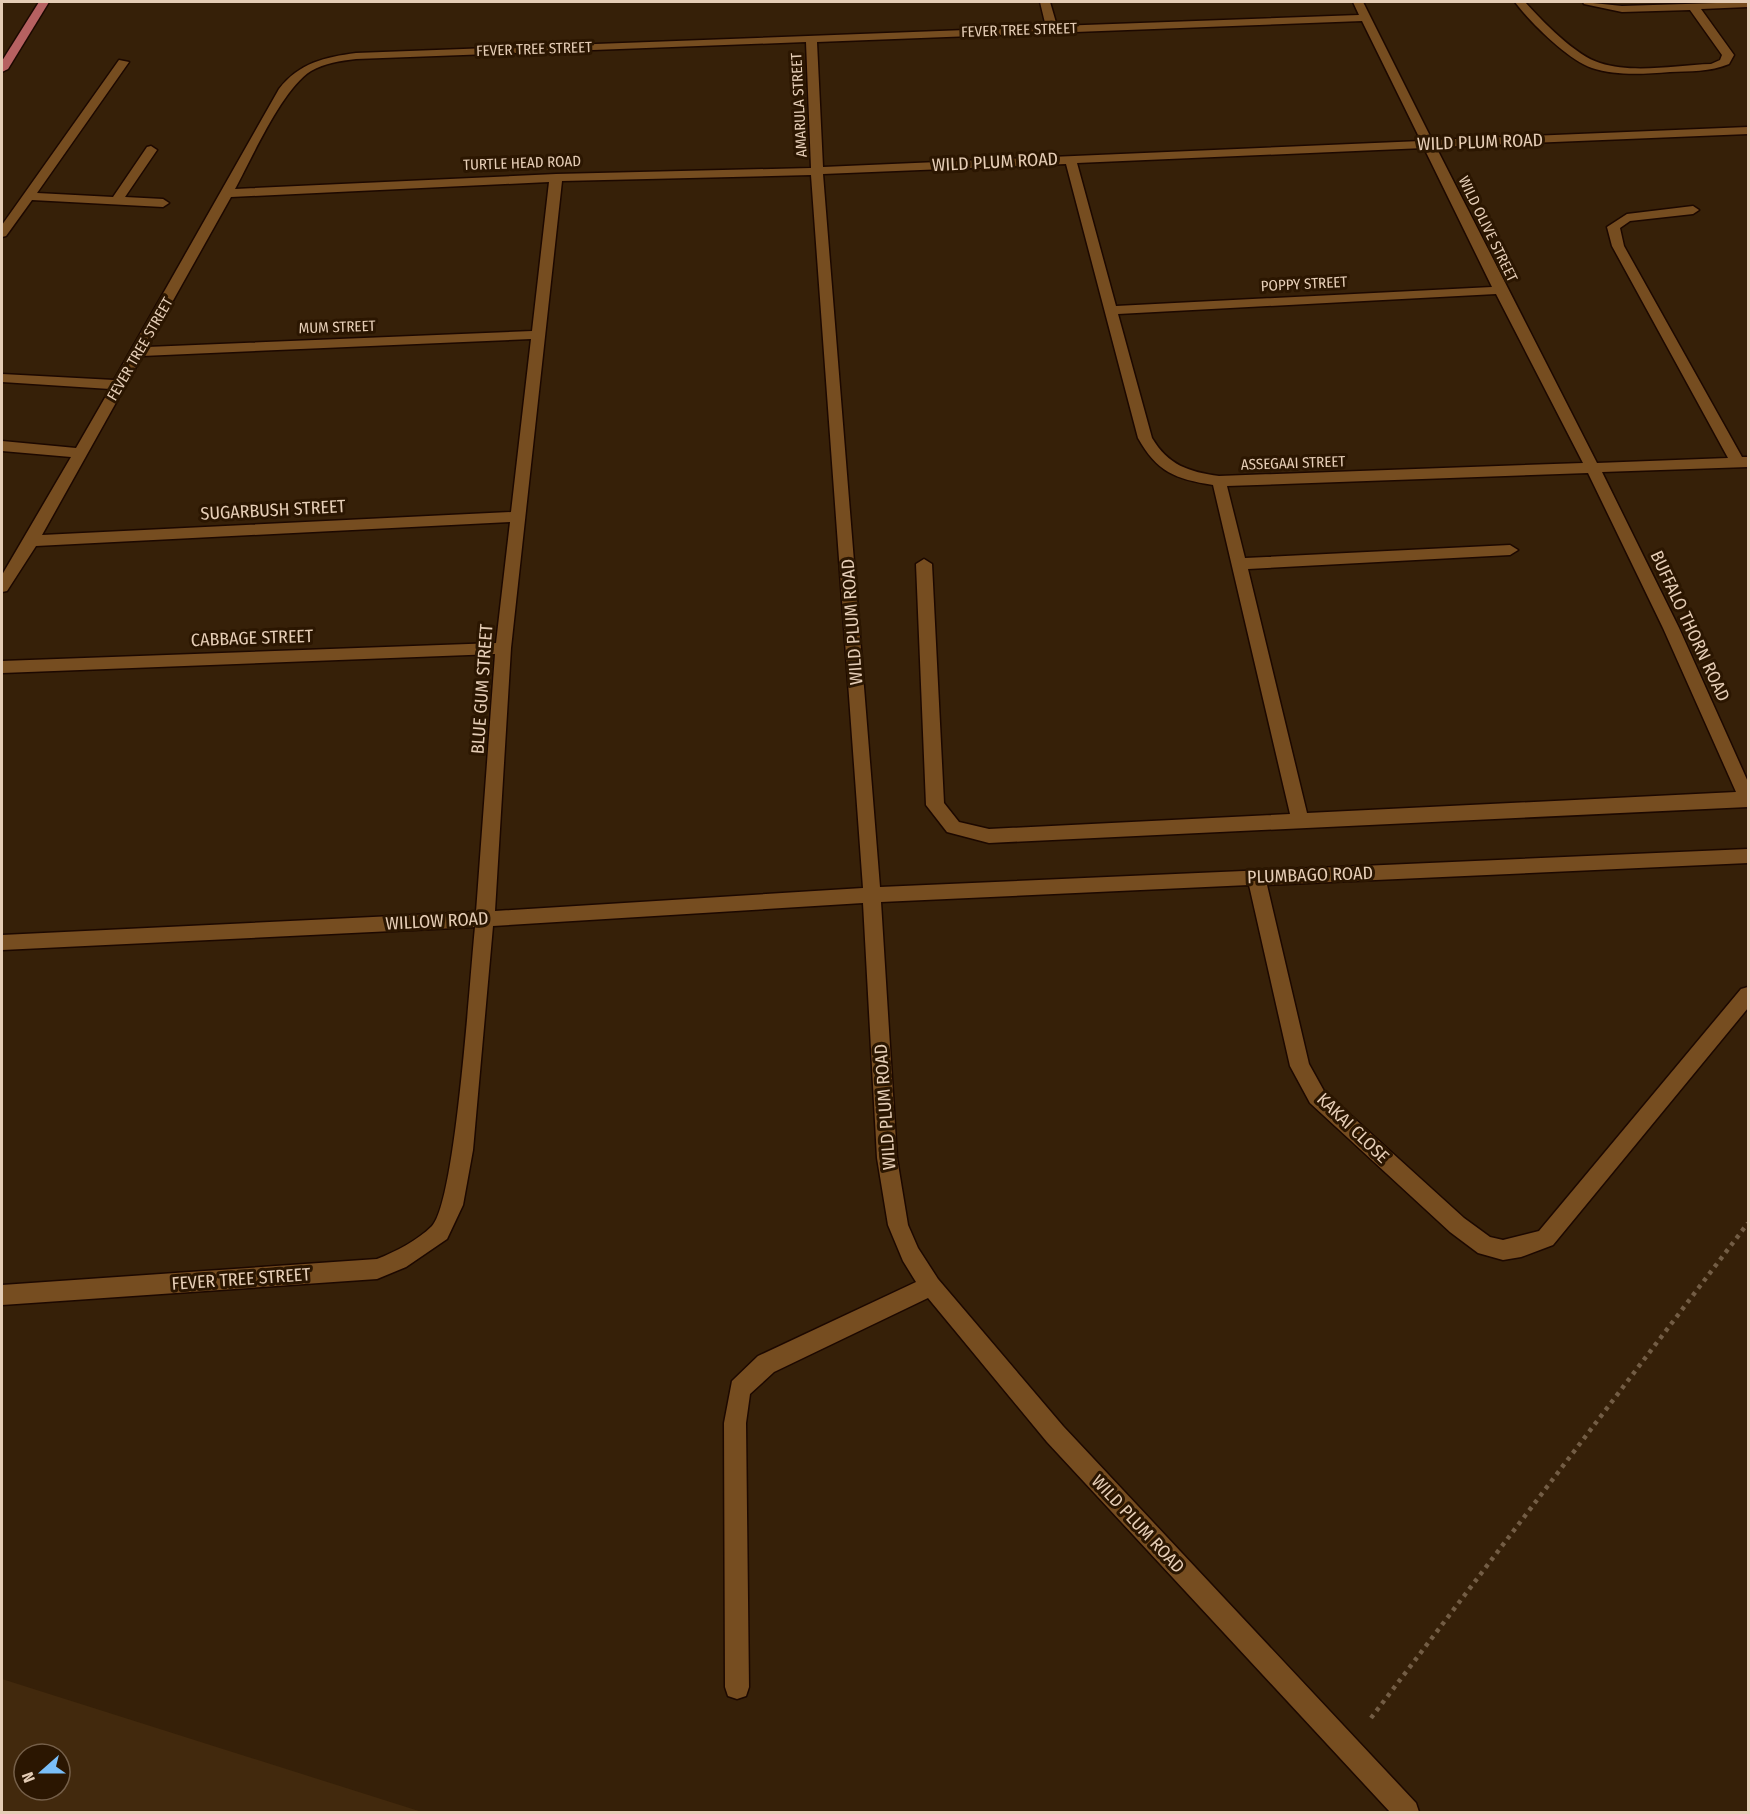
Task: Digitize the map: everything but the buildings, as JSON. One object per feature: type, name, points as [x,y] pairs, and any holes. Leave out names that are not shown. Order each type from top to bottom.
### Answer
[{"type":"main road","points":[[2,69],[44,2]]},
{"type":"street","points":[[1045,2],[1052,29]]},
{"type":"street","name":"WILD OLIVE STREET","points":[[1358,2],[1500,290],[1594,470]]},
{"type":"street","points":[[1520,2],[1579,55],[1593,65],[1610,69],[1713,67],[1725,62],[1728,55],[1693,6]]},
{"type":"street","points":[[1588,2],[1622,9],[1749,4]]},
{"type":"street","name":"FEVER TREE STREET","points":[[2,587],[31,542],[229,193],[285,89],[297,74],[312,65],[356,56],[811,37],[1366,18]]},
{"type":"street","name":"AMARULA STREET","points":[[811,37],[817,171]]},
{"type":"street","points":[[2,233],[123,62]]},
{"type":"street","name":"WILD PLUM ROAD","points":[[1407,1812],[1055,1434],[931,1286],[910,1254],[893,1202],[886,1158],[872,895],[817,171],[1070,158],[1749,130]]},
{"type":"street","points":[[116,201],[151,150]]},
{"type":"street","name":"ASSEGAAI STREET","points":[[1070,158],[1145,438],[1152,454],[1180,475],[1219,482],[1594,470],[1743,462]]},
{"type":"street","name":"TURTLE HEAD ROAD","points":[[229,193],[556,178],[817,171]]},
{"type":"street","name":"BLUE GUM STREET","points":[[453,1205],[463,1150],[485,919],[503,648],[556,178]]},
{"type":"street","points":[[28,196],[163,203]]},
{"type":"street","points":[[1693,210],[1627,218],[1613,227],[1618,246],[1743,462]]},
{"type":"street","name":"POPPY STREET","points":[[1110,310],[1500,290]]},
{"type":"street","name":"MUM STREET","points":[[138,352],[538,335]]},
{"type":"street","points":[[2,378],[119,385]]},
{"type":"street","points":[[2,446],[81,453]]},
{"type":"street","name":"BUFFALO THORN ROAD","points":[[1594,470],[1671,628],[1748,799]]},
{"type":"street","points":[[1219,482],[1300,820]]},
{"type":"street","name":"SUGARBUSH STREET","points":[[31,542],[517,517]]},
{"type":"street","points":[[1239,564],[1510,550]]},
{"type":"street","points":[[924,564],[934,805],[953,827],[989,836],[1748,799]]},
{"type":"street","name":"CABBAGE STREET","points":[[2,667],[503,648]]},
{"type":"street","name":"PLUMBAGO ROAD","points":[[872,895],[1749,856]]},
{"type":"street","name":"KAKAI CLOSE","points":[[1256,877],[1300,1066],[1317,1098],[1457,1225],[1485,1246],[1503,1250],[1546,1239],[1749,995]]},
{"type":"street","name":"WILLOW ROAD","points":[[2,942],[485,919],[872,895]]},
{"type":"street","name":"FEVER TREE STREET","points":[[2,1295],[378,1269],[399,1260],[440,1232],[453,1205]]},
{"type":"street","points":[[737,1688],[735,1423],[740,1389],[766,1364],[931,1286]]},
{"type":"path","points":[[1347,1749],[1749,1223]]},
{"type":"shaded area","points":[[2,1679],[422,1812],[2,1812]]}]
